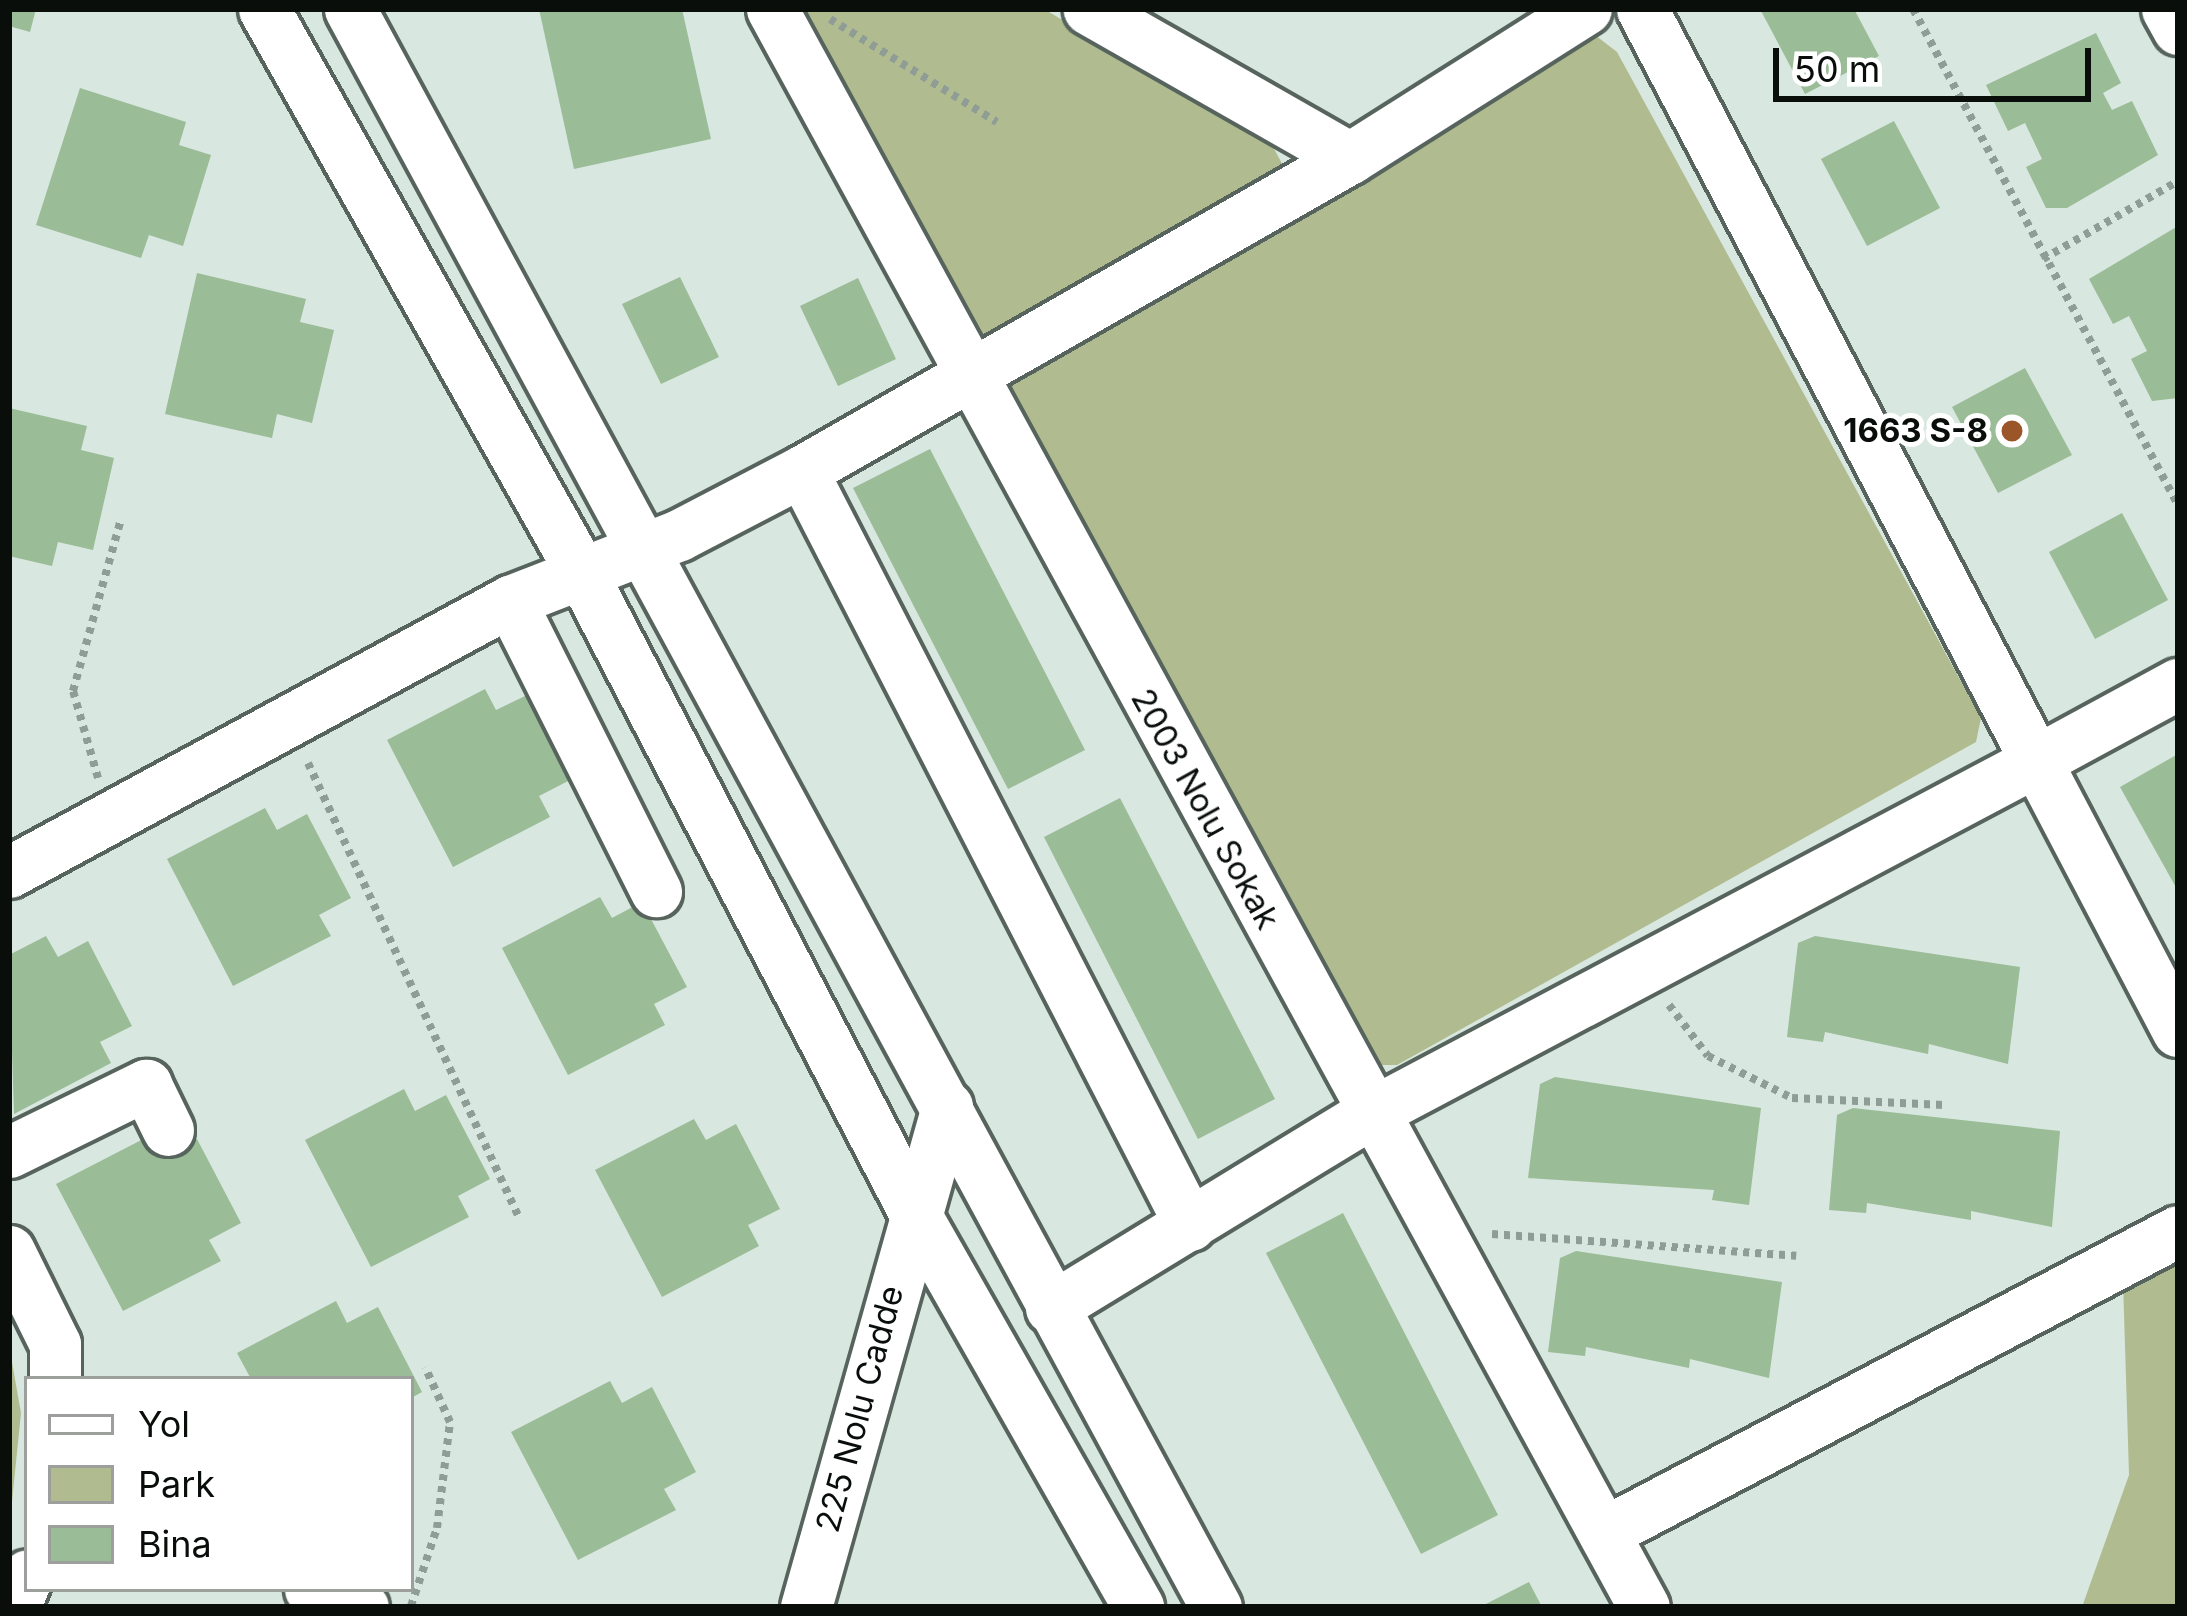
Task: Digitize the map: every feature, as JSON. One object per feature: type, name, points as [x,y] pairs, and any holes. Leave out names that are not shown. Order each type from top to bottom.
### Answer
[{"type":"street","points":[[264,9],[580,570],[927,1233],[1138,1607]]},
{"type":"street","points":[[350,9],[1032,1256],[1051,1309],[1216,1607]]},
{"type":"street","name":"2003 Nolu Sokak","points":[[772,9],[1644,1607]]},
{"type":"street","points":[[1088,9],[1350,158]]},
{"type":"street","points":[[9,872],[510,601],[642,548],[802,471],[1350,158],[1586,9]]},
{"type":"street","points":[[1642,9],[2178,1031]]},
{"type":"street","points":[[2167,9],[2178,29]]},
{"type":"street","points":[[802,471],[1190,1225]]},
{"type":"street","points":[[510,601],[656,891]]},
{"type":"street","points":[[1051,1309],[1371,1113],[1645,973],[2178,684]]},
{"type":"street","points":[[9,1152],[146,1084],[168,1130]]},
{"type":"street","name":"225 Nolu Cadde","points":[[806,1607],[927,1233],[947,1107]]},
{"type":"street","points":[[1605,1532],[2178,1232]]},
{"type":"street","points":[[927,1233],[1032,1256]]},
{"type":"street","points":[[9,1251],[55,1344],[55,1376]]},
{"type":"street","points":[[319,1592],[364,1607]]},
{"type":"path","points":[[814,9],[998,122]]},
{"type":"path","points":[[1913,9],[2178,505]]},
{"type":"path","points":[[2043,259],[2178,182]]},
{"type":"path","points":[[114,818],[73,691],[121,519]]},
{"type":"path","points":[[290,723],[518,1216]]},
{"type":"path","points":[[1645,973],[1708,1056],[1792,1098],[1944,1105]]},
{"type":"path","points":[[1437,1230],[1796,1256]]},
{"type":"path","points":[[411,1607],[436,1528],[450,1422],[425,1367]]},
{"type":"green space","points":[[799,9],[1044,9],[1272,145],[1286,171],[982,344]]},
{"type":"green space","points":[[1595,35],[1617,52],[1981,718],[1976,742],[1397,1065],[1375,1065],[999,387]]},
{"type":"green space","points":[[2178,1251],[2178,1607],[2082,1607],[2129,1475],[2123,1281]]},
{"type":"green space","points":[[9,1345],[21,1413],[9,1531]]},
{"type":"building","points":[[9,9],[36,9],[30,32],[9,26]]},
{"type":"building","points":[[539,9],[682,9],[711,139],[574,169]]},
{"type":"building","points":[[1760,9],[1854,9],[1879,56],[1805,94]]},
{"type":"building","points":[[2096,33],[2121,83],[2103,93],[2112,110],[2132,101],[2158,155],[2067,208],[2046,208],[2026,167],[2042,159],[2025,123],[2008,131],[1986,85]]},
{"type":"building","points":[[80,88],[186,122],[179,145],[211,155],[183,246],[149,235],[141,258],[36,225]]},
{"type":"building","points":[[1894,121],[1940,208],[1867,246],[1821,159]]},
{"type":"building","points":[[2178,226],[2178,398],[2152,401],[2131,359],[2147,351],[2129,316],[2113,324],[2089,279]]},
{"type":"building","points":[[197,273],[306,299],[300,322],[334,330],[312,423],[277,414],[272,438],[165,414]]},
{"type":"building","points":[[680,277],[719,357],[661,384],[622,304]]},
{"type":"building","points":[[858,278],[896,359],[838,386],[800,306]]},
{"type":"building","name":"1663 S-8","points":[[2025,368],[2072,455],[1998,493],[1952,407]]},
{"type":"building","points":[[9,408],[87,426],[81,450],[114,458],[93,550],[58,542],[52,566],[9,556]]},
{"type":"building","points":[[930,449],[1085,750],[1008,789],[853,488]]},
{"type":"building","points":[[2122,513],[2168,600],[2095,639],[2049,552]]},
{"type":"building","points":[[485,689],[496,710],[527,695],[572,779],[539,796],[550,817],[453,867],[387,740]]},
{"type":"building","points":[[2178,754],[2178,891],[2120,787]]},
{"type":"building","points":[[1120,798],[1275,1099],[1198,1139],[1044,837]]},
{"type":"building","points":[[265,808],[277,830],[307,814],[351,898],[319,915],[331,936],[233,986],[167,859]]},
{"type":"building","points":[[600,897],[612,918],[642,902],[687,987],[654,1004],[665,1025],[568,1075],[502,948]]},
{"type":"building","points":[[46,936],[58,957],[88,941],[132,1026],[100,1042],[111,1063],[14,1114],[9,955]]},
{"type":"building","points":[[1815,936],[2020,967],[2008,1064],[1929,1044],[1928,1054],[1825,1032],[1823,1042],[1787,1037],[1798,943]]},
{"type":"building","points":[[1555,1077],[1761,1108],[1749,1205],[1712,1200],[1714,1190],[1528,1178],[1540,1084]]},
{"type":"building","points":[[404,1089],[415,1111],[446,1095],[490,1179],[458,1196],[469,1217],[371,1267],[305,1140]]},
{"type":"building","points":[[1853,1108],[2060,1131],[2052,1227],[1971,1211],[1971,1220],[1867,1203],[1866,1213],[1829,1210],[1837,1115]]},
{"type":"building","points":[[694,1119],[706,1140],[736,1124],[780,1209],[748,1225],[759,1246],[662,1297],[595,1170]]},
{"type":"building","points":[[155,1133],[167,1154],[197,1139],[241,1223],[209,1240],[221,1261],[123,1311],[56,1184]]},
{"type":"building","points":[[1343,1213],[1498,1515],[1421,1554],[1266,1253]]},
{"type":"building","points":[[1576,1251],[1782,1282],[1769,1378],[1690,1359],[1689,1368],[1586,1347],[1585,1356],[1548,1352],[1560,1258]]},
{"type":"building","points":[[336,1301],[347,1323],[378,1307],[414,1376],[249,1376],[237,1353]]},
{"type":"building","points":[[610,1381],[622,1403],[652,1387],[696,1472],[664,1489],[676,1510],[578,1560],[511,1432]]},
{"type":"building","points":[[1529,1582],[1542,1607],[1480,1607]]},
{"type":"place","name":"1663 S-8","points":[[2012,431]]}]
